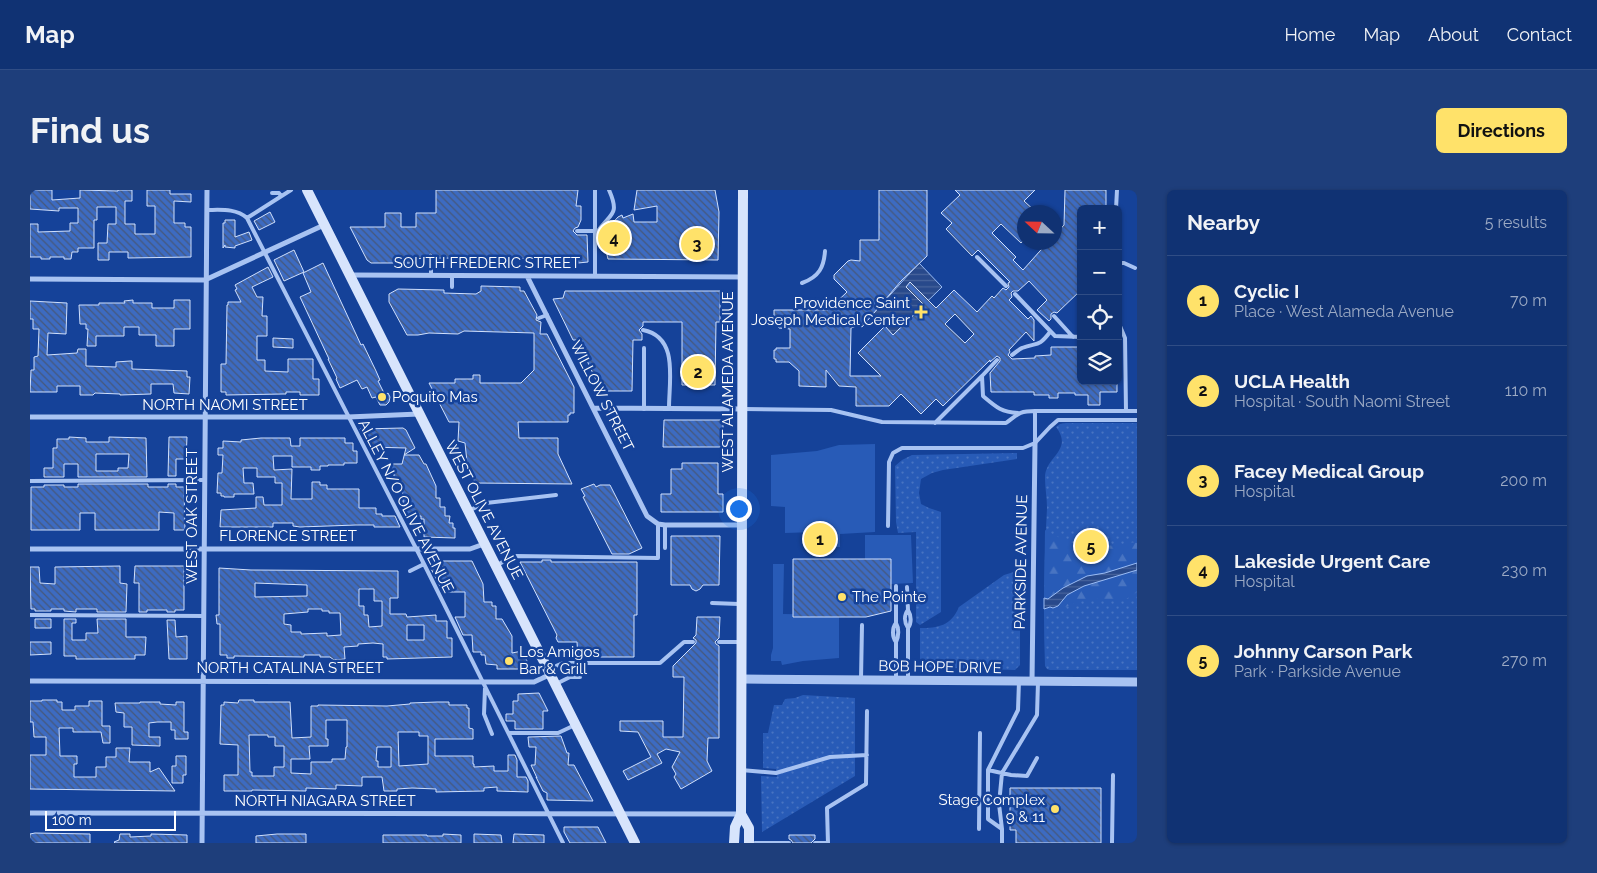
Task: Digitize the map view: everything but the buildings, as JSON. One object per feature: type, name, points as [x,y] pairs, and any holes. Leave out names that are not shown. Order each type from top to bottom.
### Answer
[{"type":"main road","name":"WEST OLIVE AVENUE","points":[[308,190],[635,843]]},
{"type":"main road","name":"WEST ALAMEDA AVENUE","points":[[734,843],[735,827],[741,814],[742,770],[744,190]]},
{"type":"main road","name":"WEST ALAMEDA AVENUE","points":[[741,814],[749,828],[749,843]]},
{"type":"street","name":"WEST OAK STREET","points":[[202,843],[207,190]]},
{"type":"street","points":[[30,279],[205,280],[325,225]]},
{"type":"street","name":"SOUTH FREDERIC STREET","points":[[350,275],[743,277]]},
{"type":"street","name":"WILLOW STREET","points":[[527,276],[647,516],[658,524]]},
{"type":"street","points":[[594,408],[743,409]]},
{"type":"street","name":"NORTH NAOMI STREET","points":[[30,417],[348,417],[419,414]]},
{"type":"street","name":"PARKSIDE AVENUE","points":[[1035,444],[1035,682]]},
{"type":"street","points":[[658,524],[742,524]]},
{"type":"street","name":"FLORENCE STREET","points":[[30,548],[470,550],[484,544]]},
{"type":"street","name":"NORTH CATALINA STREET","points":[[30,681],[484,684],[534,682],[548,672]]},
{"type":"street","name":"BOB HOPE DRIVE","points":[[742,679],[1137,682]]},
{"type":"street","name":"NORTH NIAGARA STREET","points":[[30,814],[741,814]]},
{"type":"lane","points":[[206,210],[236,211],[247,218],[277,192],[291,190]]},
{"type":"lane","points":[[595,190],[595,276]]},
{"type":"lane","points":[[595,236],[615,209],[609,190]]},
{"type":"lane","points":[[1116,205],[1117,190]]},
{"type":"lane","name":"ALLEY N/O OLIVE AVENUE","points":[[247,218],[564,843]]},
{"type":"lane","points":[[577,231],[595,230]]},
{"type":"lane","points":[[802,283],[809,281],[816,275],[824,263],[825,251]]},
{"type":"lane","points":[[977,257],[1006,286]]},
{"type":"lane","points":[[431,258],[431,276]]},
{"type":"lane","points":[[1122,263],[1135,268]]},
{"type":"lane","points":[[452,276],[452,287]]},
{"type":"lane","points":[[1015,294],[1055,336],[1077,336]]},
{"type":"lane","points":[[539,318],[547,314]]},
{"type":"lane","points":[[1054,316],[1073,336]]},
{"type":"lane","points":[[642,330],[658,335],[668,350],[669,408]]},
{"type":"lane","points":[[1122,331],[1125,338],[1126,411]]},
{"type":"lane","points":[[1012,355],[1022,348],[1034,346],[1043,341],[1050,332]]},
{"type":"lane","points":[[644,348],[644,409]]},
{"type":"lane","points":[[935,423],[997,360]]},
{"type":"lane","points":[[982,376],[983,396],[998,409],[1018,413]]},
{"type":"lane","points":[[743,409],[831,410],[882,422],[935,423],[1006,423],[1018,413],[1024,411],[1137,410]]},
{"type":"lane","points":[[1035,411],[1035,444]]},
{"type":"lane","points":[[888,526],[889,462],[893,453],[902,448],[1023,448],[1035,444],[1058,420],[1137,420]]},
{"type":"lane","points":[[30,481],[205,480]]},
{"type":"lane","points":[[468,512],[486,503],[556,495]]},
{"type":"lane","points":[[495,566],[516,556],[658,558],[658,524]]},
{"type":"lane","points":[[665,525],[665,548]]},
{"type":"lane","points":[[410,571],[424,564]]},
{"type":"lane","points":[[896,586],[896,623],[898,626],[896,680]]},
{"type":"lane","points":[[907,587],[908,610],[910,614],[908,628],[908,680]]},
{"type":"lane","points":[[712,603],[742,604]]},
{"type":"lane","points":[[30,615],[204,616]]},
{"type":"lane","points":[[861,680],[862,625]]},
{"type":"lane","points":[[548,672],[563,663],[633,665],[660,663],[684,642],[693,642]]},
{"type":"lane","points":[[720,642],[742,642]]},
{"type":"lane","points":[[555,684],[570,677],[580,677]]},
{"type":"lane","points":[[1002,829],[988,819],[988,770],[1018,710],[1019,681]]},
{"type":"lane","points":[[1002,843],[999,804],[1002,773],[1036,715],[1035,682]]},
{"type":"lane","points":[[484,684],[484,714],[492,734]]},
{"type":"lane","points":[[815,843],[828,843],[827,808],[866,784],[867,712]]},
{"type":"lane","points":[[508,733],[558,733],[575,725]]},
{"type":"lane","points":[[979,829],[980,733]]},
{"type":"lane","points":[[742,770],[776,773],[830,757],[867,755]]},
{"type":"lane","points":[[988,770],[1027,776],[1037,758]]},
{"type":"lane","points":[[1112,843],[1113,775]]},
{"type":"lane","points":[[755,843],[789,843]]},
{"type":"green space","points":[[1066,423],[1137,423],[1137,670],[1050,670],[1045,666],[1044,587],[1047,508],[1045,478],[1046,470],[1062,442],[1061,435],[1056,427]]},
{"type":"green space","points":[[875,444],[875,532],[840,534],[840,547],[817,547],[816,532],[785,533],[785,507],[771,506],[771,455],[817,451],[839,445]]},
{"type":"green space","points":[[1017,453],[1017,459],[943,470],[921,479],[919,493],[921,504],[941,512],[941,612],[920,625],[916,622],[916,532],[898,533],[896,522],[895,466],[912,455]]},
{"type":"green space","points":[[1045,530],[1064,540],[1080,545],[1106,546],[1137,543],[1137,592],[1125,599],[1085,599],[1059,609],[1044,609]]},
{"type":"green space","points":[[865,535],[911,535],[913,583],[891,584],[891,559],[865,559]]},
{"type":"green space","points":[[773,564],[784,564],[783,614],[839,615],[839,658],[782,665],[781,661],[771,661],[773,648]]},
{"type":"green space","points":[[1020,570],[1020,665],[1015,670],[920,667],[920,628],[943,625],[952,618],[959,607],[1004,575]]},
{"type":"green space","points":[[803,695],[855,698],[855,776],[762,832],[761,776],[777,777],[776,769],[763,768],[763,733],[768,733],[774,705],[782,705],[785,699]]},
{"type":"shaded area","points":[[919,263],[942,287],[893,335],[872,315]]},
{"type":"shaded area","points":[[1137,563],[1137,570],[1084,586],[1067,595],[1058,606],[1044,609],[1044,598],[1048,599],[1063,588],[1087,576],[1105,573]]},
{"type":"place","name":"Lakeside Urgent Care","points":[[614,238]]},
{"type":"place","name":"Facey Medical Group","points":[[697,244]]},
{"type":"place","name":"Providence Saint Joseph Medical Center","points":[[921,312]]},
{"type":"place","name":"UCLA Health","points":[[698,372]]},
{"type":"place","name":"Poquito Mas","points":[[382,397]]},
{"type":"place","name":"Cyclic I","points":[[820,539]]},
{"type":"place","name":"Johnny Carson Park","points":[[1091,546]]},
{"type":"place","name":"The Pointe","points":[[842,597]]},
{"type":"place","name":"Los Amigos Bar & Grill","points":[[509,661]]},
{"type":"place","name":"Stage Complex 9 & 11","points":[[1055,809]]}]
